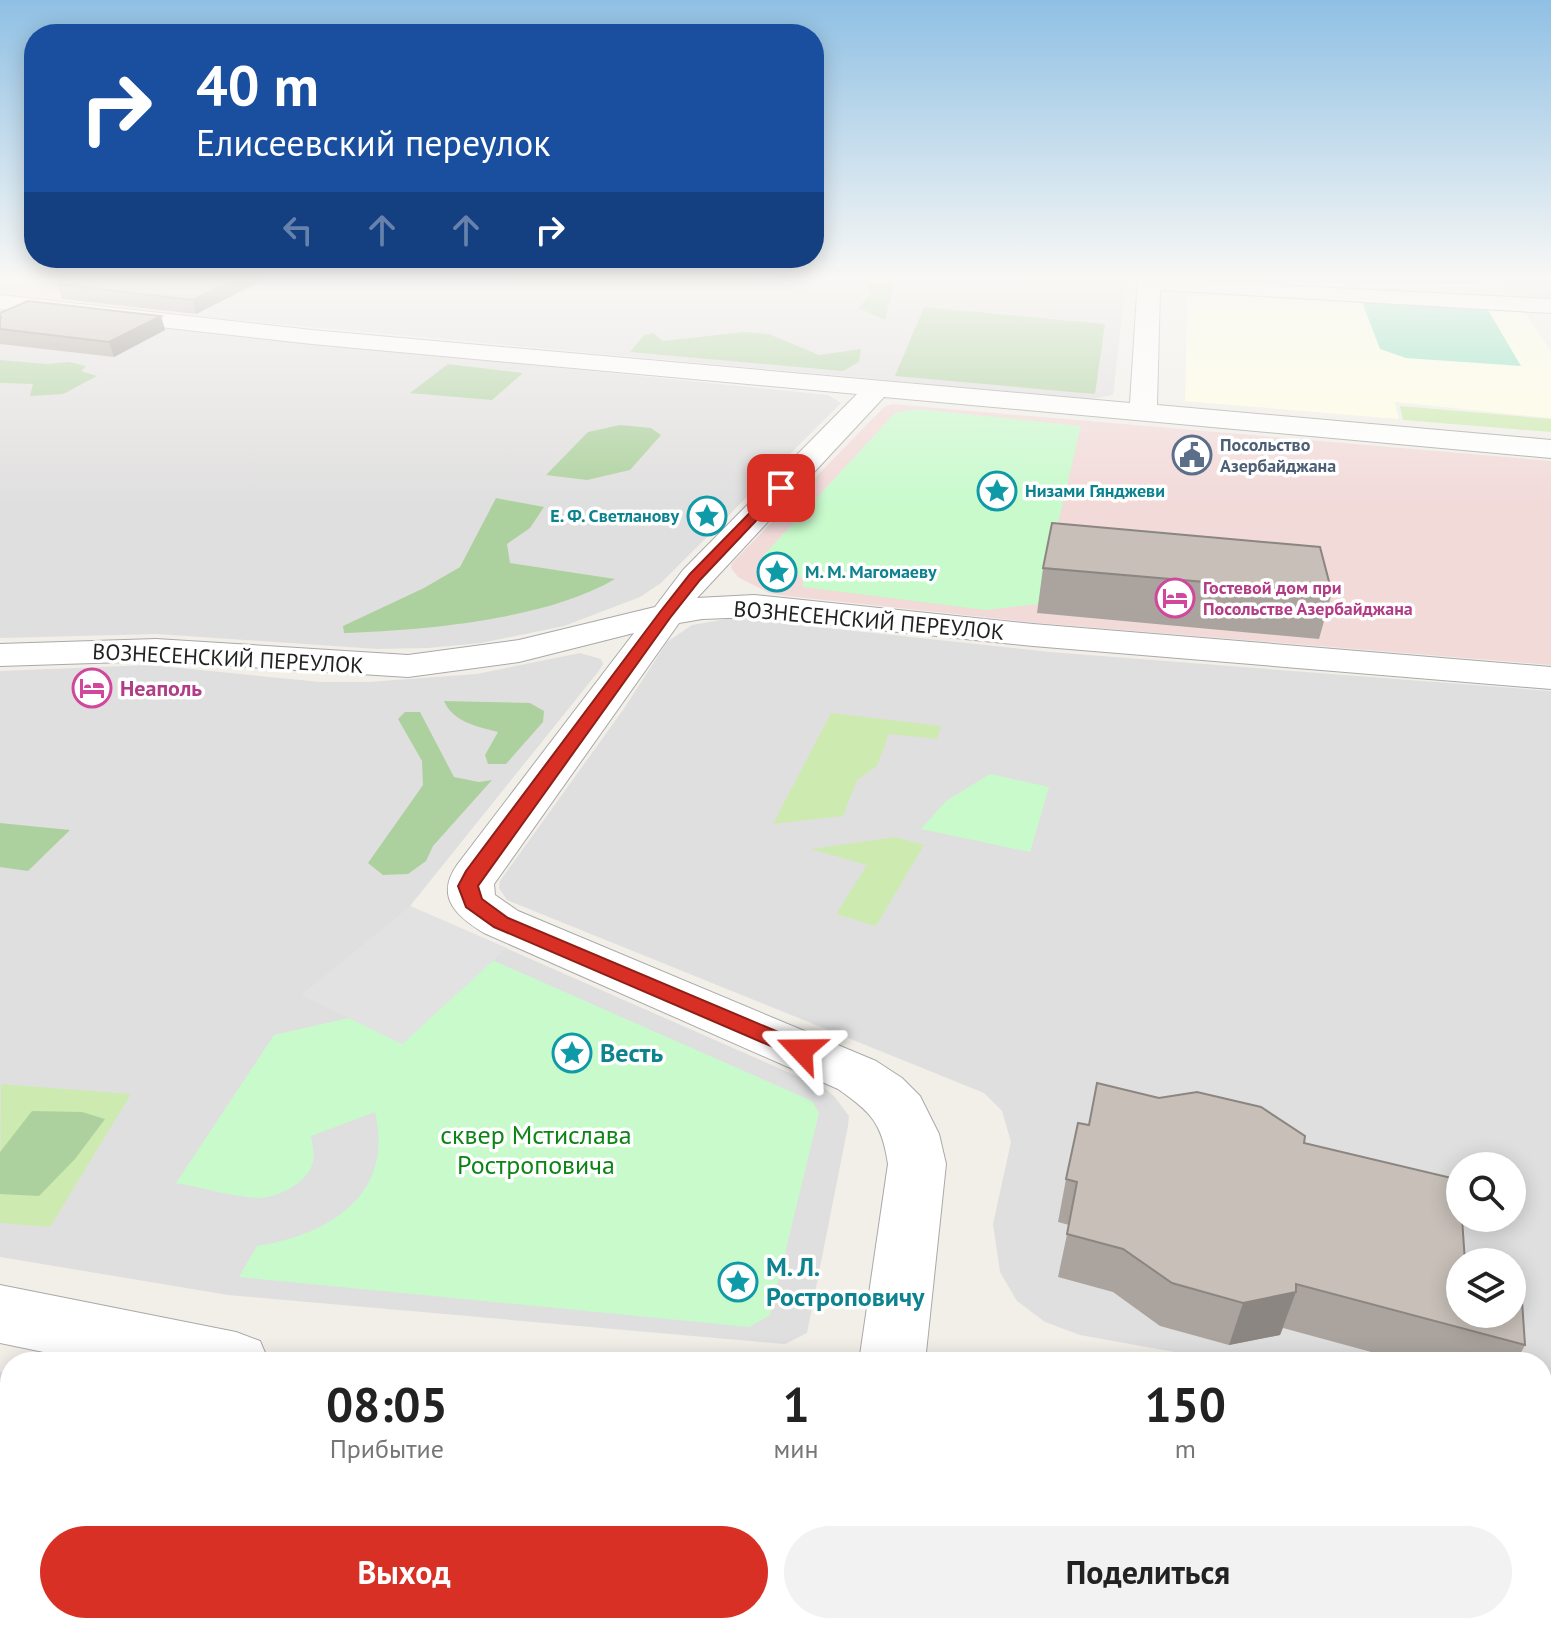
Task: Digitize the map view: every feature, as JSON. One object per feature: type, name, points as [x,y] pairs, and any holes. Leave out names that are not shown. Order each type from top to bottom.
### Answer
[{"type":"street","points":[[499,354],[1551,449]]},
{"type":"street","points":[[1143,413],[1146,354]]},
{"type":"street","points":[[877,389],[704,567],[665,615],[473,875],[468,894],[482,911],[501,922],[857,1075],[876,1087],[902,1112],[913,1133],[917,1164],[893,1352]]},
{"type":"street","name":"ВОЗНЕСЕНСКИЙ ПЕРЕУЛОК","points":[[0,655],[156,650],[408,666],[519,651],[702,608],[754,606],[1033,635],[1551,678]]},
{"type":"street","points":[[0,1314],[187,1352]]},
{"type":"shaded area","points":[[0,354],[426,354],[828,395],[841,403],[661,583],[640,597],[564,626],[481,643],[428,648],[377,649],[157,634],[0,638]]},
{"type":"shaded area","points":[[606,354],[1118,354],[1113,395],[1092,399]]},
{"type":"shaded area","points":[[1186,354],[1551,354],[1551,418],[1395,402],[1399,419],[1185,401]]},
{"type":"shaded area","points":[[892,404],[1551,461],[1551,665],[1038,623],[787,596],[769,593],[738,577],[731,568],[732,563],[884,407]]},
{"type":"shaded area","points":[[733,618],[1050,652],[1551,691],[1551,1352],[1174,1352],[1080,1335],[1045,1322],[1017,1301],[1000,1272],[993,1224],[1011,1142],[1002,1111],[984,1093],[507,900],[499,888],[500,881],[625,707],[667,642],[692,625]]},
{"type":"shaded area","points":[[580,653],[601,659],[603,664],[598,672],[410,906],[824,1088],[834,1096],[849,1116],[848,1126],[807,1333],[785,1344],[228,1295],[0,1257],[0,671],[149,665],[321,682],[369,682],[476,674]]},
{"type":"shaded area","points":[[410,906],[507,948],[402,1044],[301,995]]},
{"type":"green space","points":[[655,354],[860,354],[859,362],[843,371]]},
{"type":"green space","points":[[904,354],[1101,354],[1095,394],[895,376]]},
{"type":"green space","points":[[1395,354],[1514,354],[1521,366],[1406,358]]},
{"type":"green space","points":[[0,360],[47,364],[69,362],[86,366],[81,371],[97,376],[63,394],[30,396],[33,384],[0,383]]},
{"type":"green space","points":[[448,364],[523,373],[492,400],[410,393]]},
{"type":"green space","points":[[1400,406],[1551,419],[1551,432],[1403,420]]},
{"type":"green space","points":[[917,409],[1081,426],[1039,604],[985,610],[803,587],[803,580],[796,572],[763,556],[895,413]]},
{"type":"green space","points":[[620,425],[651,428],[661,435],[630,470],[587,480],[546,475],[588,432]]},
{"type":"green space","points":[[496,498],[544,507],[530,528],[507,544],[510,563],[615,579],[587,593],[520,613],[447,625],[344,633],[343,626],[424,588],[460,567]]},
{"type":"green space","points":[[444,701],[530,703],[544,711],[543,722],[506,764],[488,764],[485,755],[498,732],[460,719]]},
{"type":"green space","points":[[405,712],[420,712],[454,777],[479,782],[492,780],[433,846],[426,861],[408,874],[383,875],[368,863],[423,785],[422,761],[398,719]]},
{"type":"green space","points":[[831,713],[941,726],[937,739],[889,734],[877,766],[857,780],[843,816],[773,824]]},
{"type":"green space","points":[[990,774],[1049,787],[1030,852],[921,829],[946,801]]},
{"type":"green space","points":[[0,823],[70,830],[28,871],[0,867]]},
{"type":"green space","points":[[896,837],[924,845],[876,926],[836,914],[867,865],[811,849]]},
{"type":"green space","name":"сквер Мстислава Ростроповича","points":[[492,960],[812,1101],[819,1113],[770,1315],[749,1327],[239,1277],[257,1246],[309,1232],[351,1206],[366,1188],[375,1166],[379,1141],[375,1112],[311,1136],[314,1155],[306,1176],[292,1187],[266,1197],[227,1194],[176,1183],[274,1035],[349,1018],[402,1044]]},
{"type":"green space","points":[[1,1084],[131,1094],[50,1227],[0,1223]]},
{"type":"green space","points":[[32,1111],[82,1112],[105,1119],[75,1159],[39,1196],[0,1194],[0,1152]]},
{"type":"building","points":[[1052,523],[1320,547],[1332,593],[1043,568]]},
{"type":"building","points":[[1097,1083],[1159,1098],[1197,1092],[1261,1107],[1305,1136],[1304,1143],[1446,1177],[1446,1232],[1463,1232],[1464,1248],[1446,1248],[1446,1324],[1296,1284],[1296,1292],[1243,1303],[1172,1283],[1123,1249],[1067,1234],[1077,1182],[1066,1179],[1078,1123],[1089,1125]]},
{"type":"building","points":[[1461,1328],[1524,1328],[1525,1345]]},
{"type":"place","name":"Посольство Азербайджана","points":[[1192,455]]},
{"type":"place","name":"Низами Гянджеви","points":[[997,491]]},
{"type":"place","name":"Е. Ф. Светланову","points":[[707,516]]},
{"type":"place","name":"М. М. Магомаеву","points":[[777,572]]},
{"type":"place","name":"Гостевой дом при Посольстве Азербайджана","points":[[1175,598]]},
{"type":"place","name":"Неаполь","points":[[92,688]]},
{"type":"place","name":"Весть","points":[[572,1053]]},
{"type":"place","name":"М. Л. Ростроповичу","points":[[738,1282]]},
{"type":"route","points":[[781,488],[695,577],[665,615],[473,875],[468,894],[482,911],[501,922],[801,1050]]}]
